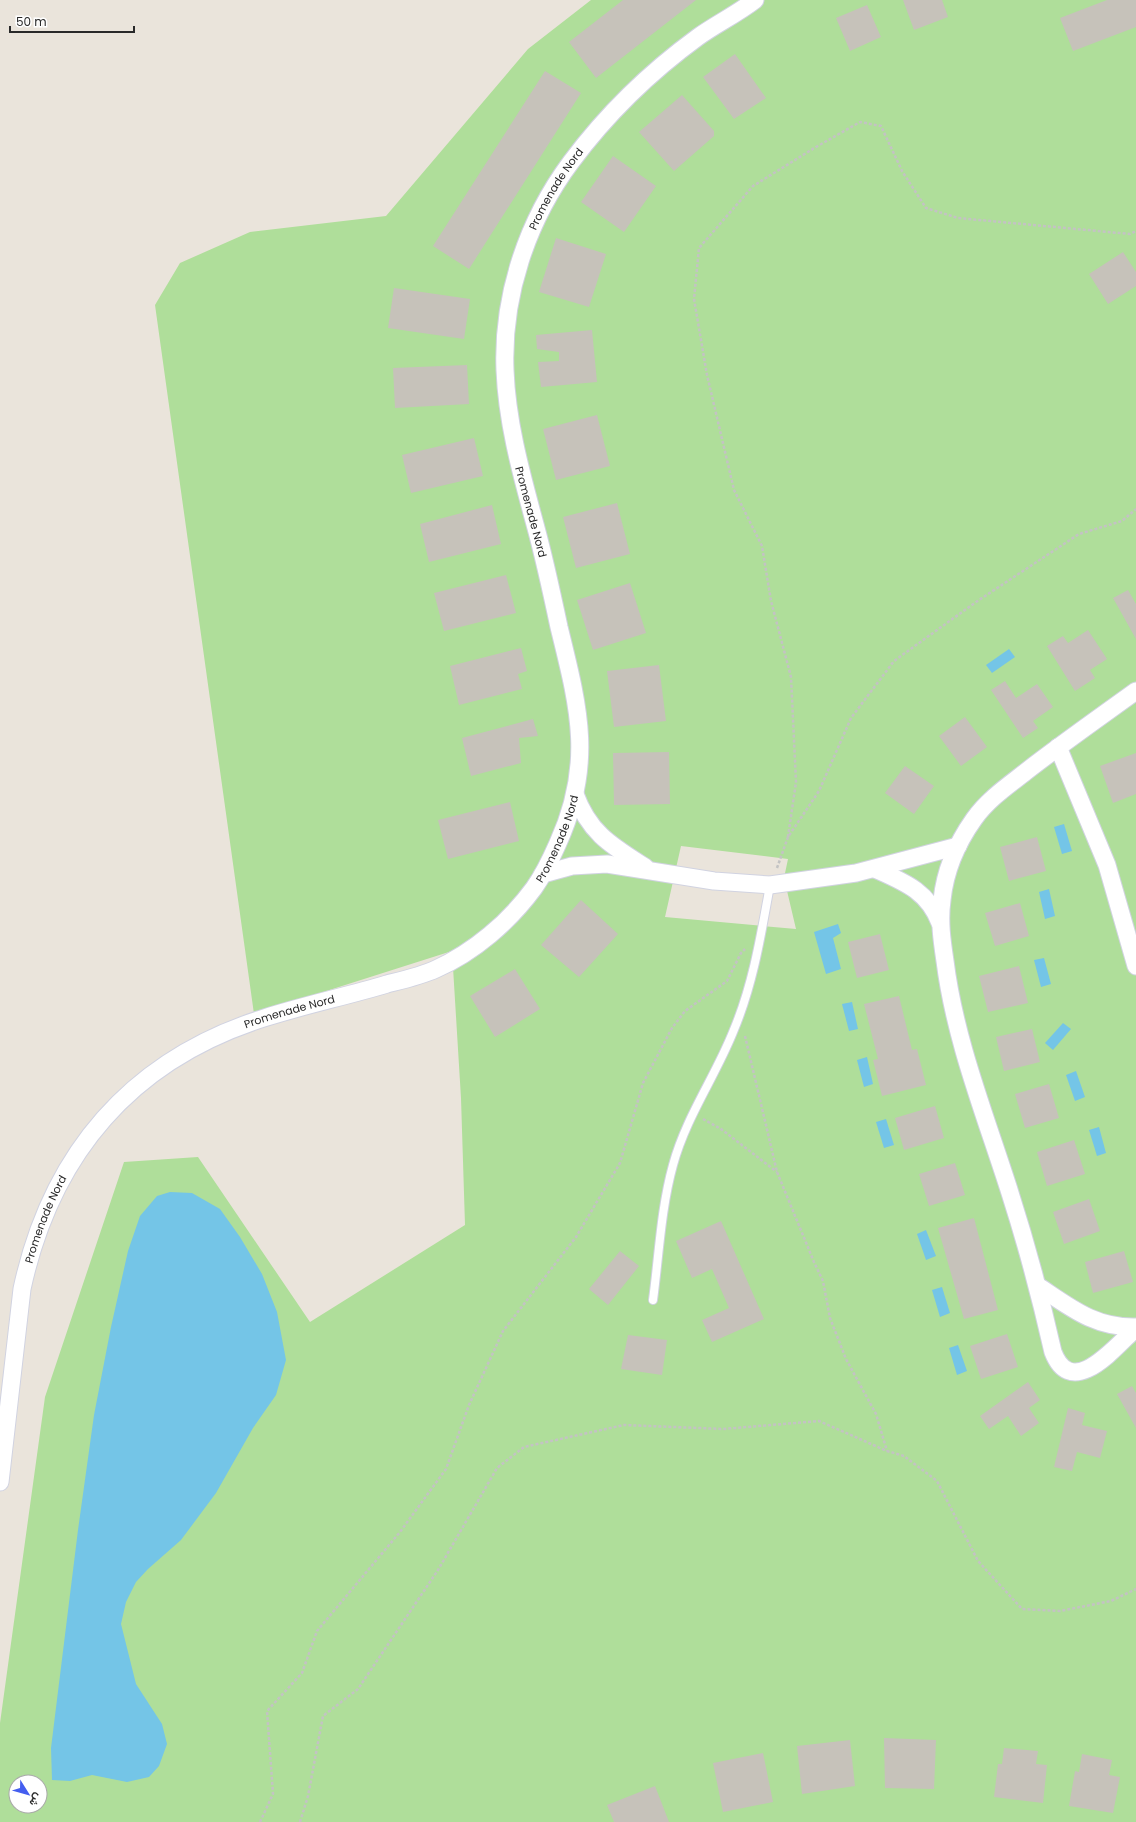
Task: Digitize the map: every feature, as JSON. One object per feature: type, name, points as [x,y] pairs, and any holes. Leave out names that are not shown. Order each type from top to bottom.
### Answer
[{"type":"street","name":"Promenade Nord","points":[[0,1482],[21,1297],[28,1262],[40,1223],[59,1182],[89,1137],[106,1117],[126,1096],[157,1070],[173,1058],[201,1043],[264,1018],[391,983],[440,967],[467,951],[503,923],[522,903],[543,874],[568,820],[579,778],[580,747],[578,712],[543,555],[518,458],[508,410],[504,367],[511,296],[522,255],[529,236],[546,200],[570,163],[610,116],[654,72],[720,21],[749,2]]},
{"type":"street","points":[[1136,691],[1058,747],[988,802],[974,819],[958,846],[944,888],[941,926],[947,975],[957,1027],[1038,1286],[1053,1352],[1059,1365],[1068,1371],[1078,1373],[1092,1367],[1136,1328]]},
{"type":"street","points":[[1058,747],[1107,865],[1136,966]]},
{"type":"street","points":[[575,794],[581,812],[596,832],[622,852],[652,871]]},
{"type":"street","points":[[543,874],[572,866],[607,864],[720,882],[770,885],[804,882],[875,869],[958,846]]},
{"type":"street","points":[[875,869],[901,881],[925,897],[936,912],[941,926]]},
{"type":"street","points":[[1038,1286],[1072,1310],[1094,1321],[1112,1326],[1136,1328]]},
{"type":"lane","points":[[653,1300],[670,1178],[680,1142],[692,1114],[733,1034],[740,1015],[752,976],[770,885]]},
{"type":"path","points":[[770,885],[788,837],[796,782],[791,677],[771,601],[762,546],[734,490],[707,375],[694,298],[699,248],[753,186],[860,122],[880,126],[902,170],[926,208],[958,218],[1130,234],[1136,231]]},
{"type":"path","points":[[788,837],[819,791],[851,718],[894,661],[976,602],[1079,534],[1122,521],[1136,509]]},
{"type":"path","points":[[260,1822],[273,1794],[267,1711],[302,1673],[317,1631],[400,1532],[446,1469],[469,1405],[503,1331],[576,1237],[620,1163],[643,1083],[672,1028],[686,1011],[727,981],[741,953],[761,932]]},
{"type":"path","points":[[740,1015],[777,1172],[823,1281],[830,1318],[846,1359],[876,1414],[887,1451]]},
{"type":"path","points":[[692,1114],[721,1129],[777,1172]]},
{"type":"path","points":[[300,1822],[308,1796],[323,1716],[358,1689],[438,1570],[497,1468],[524,1447],[624,1425],[723,1429],[819,1421],[887,1451],[904,1456],[937,1481],[978,1561],[1022,1609],[1060,1611],[1111,1601],[1136,1589]]},
{"type":"green space","points":[[591,0],[1136,0],[1136,1822],[0,1822],[0,1723],[45,1397],[124,1162],[198,1157],[310,1322],[465,1225],[461,1098],[452,951],[254,1014],[155,305],[180,263],[250,232],[386,216],[528,49]],"holes":[[[681,846],[788,859],[784,878],[796,929],[665,917]]]},
{"type":"water","points":[[1009,649],[1015,657],[992,673],[986,665]]},
{"type":"water","points":[[1064,824],[1072,851],[1062,854],[1054,827]]},
{"type":"water","points":[[1049,889],[1055,916],[1045,919],[1039,892]]},
{"type":"water","points":[[838,924],[841,933],[833,938],[841,969],[826,974],[814,932]]},
{"type":"water","points":[[1044,958],[1051,984],[1041,987],[1034,960]]},
{"type":"water","points":[[852,1002],[858,1029],[849,1031],[842,1004]]},
{"type":"water","points":[[1063,1023],[1071,1029],[1053,1050],[1045,1043]]},
{"type":"water","points":[[867,1057],[873,1084],[864,1087],[857,1060]]},
{"type":"water","points":[[1076,1071],[1085,1097],[1075,1101],[1066,1075]]},
{"type":"water","points":[[886,1119],[894,1145],[884,1148],[876,1122]]},
{"type":"water","points":[[1099,1127],[1106,1153],[1097,1156],[1089,1130]]},
{"type":"water","points":[[170,1192],[192,1193],[220,1209],[240,1237],[262,1274],[277,1312],[286,1360],[276,1395],[253,1428],[216,1493],[181,1540],[148,1569],[136,1582],[126,1602],[121,1624],[136,1684],[162,1724],[167,1744],[159,1766],[149,1777],[127,1782],[92,1775],[70,1781],[52,1780],[51,1748],[78,1530],[94,1415],[111,1327],[128,1251],[140,1216],[157,1196]]},
{"type":"water","points":[[926,1230],[936,1256],[926,1260],[917,1234]]},
{"type":"water","points":[[942,1287],[950,1313],[940,1317],[932,1290]]},
{"type":"water","points":[[958,1345],[967,1371],[957,1375],[949,1348]]},
{"type":"building","points":[[623,0],[696,0],[596,78],[569,42]]},
{"type":"building","points":[[903,0],[942,0],[948,17],[914,30]]},
{"type":"building","points":[[1107,0],[1136,0],[1136,27],[1073,51],[1060,18]]},
{"type":"building","points":[[867,5],[881,37],[850,51],[836,18]]},
{"type":"building","points":[[735,54],[766,98],[734,119],[703,77]]},
{"type":"building","points":[[545,71],[581,93],[469,269],[433,246]]},
{"type":"building","points":[[682,95],[714,131],[714,136],[674,171],[639,132]]},
{"type":"building","points":[[613,156],[656,186],[624,232],[581,202]]},
{"type":"building","points":[[556,238],[606,254],[589,307],[539,292]]},
{"type":"building","points":[[1123,252],[1136,272],[1136,286],[1108,304],[1089,274]]},
{"type":"building","points":[[394,288],[470,299],[464,339],[388,328]]},
{"type":"building","points":[[592,330],[597,382],[541,387],[538,362],[559,361],[559,352],[537,349],[536,335]]},
{"type":"building","points":[[467,365],[469,404],[395,408],[393,368]]},
{"type":"building","points":[[597,415],[610,466],[556,480],[543,429]]},
{"type":"building","points":[[474,438],[483,476],[411,493],[402,455]]},
{"type":"building","points":[[617,503],[630,554],[576,568],[563,517]]},
{"type":"building","points":[[492,505],[501,544],[429,562],[420,524]]},
{"type":"building","points":[[506,575],[516,613],[444,631],[434,593]]},
{"type":"building","points":[[630,583],[646,633],[593,650],[577,600]]},
{"type":"building","points":[[1128,590],[1136,604],[1136,639],[1113,598]]},
{"type":"building","points":[[1088,630],[1107,659],[1090,670],[1095,678],[1075,691],[1047,646],[1063,636],[1068,643]]},
{"type":"building","points":[[521,648],[527,671],[518,674],[522,689],[459,705],[450,666]]},
{"type":"building","points":[[659,665],[666,721],[614,727],[607,671]]},
{"type":"building","points":[[1005,681],[1016,698],[1037,684],[1053,707],[1033,721],[1038,728],[1023,738],[991,690]]},
{"type":"building","points":[[965,717],[987,747],[961,766],[939,736]]},
{"type":"building","points":[[533,719],[538,736],[519,738],[521,763],[471,776],[462,738]]},
{"type":"building","points":[[669,752],[670,804],[614,805],[613,753]]},
{"type":"building","points":[[1136,753],[1136,794],[1113,803],[1100,766]]},
{"type":"building","points":[[905,766],[934,786],[914,814],[885,793]]},
{"type":"building","points":[[510,802],[519,841],[448,859],[438,820]]},
{"type":"building","points":[[1037,837],[1046,871],[1009,881],[1000,847]]},
{"type":"building","points":[[581,900],[618,934],[579,977],[541,945]]},
{"type":"building","points":[[1020,903],[1029,936],[995,946],[985,913]]},
{"type":"building","points":[[880,934],[889,970],[857,978],[848,942]]},
{"type":"building","points":[[1019,966],[1028,1003],[988,1012],[979,976]]},
{"type":"building","points":[[515,969],[540,1009],[495,1037],[470,996]]},
{"type":"building","points":[[899,996],[912,1050],[917,1049],[926,1085],[882,1096],[873,1060],[878,1059],[864,1004]]},
{"type":"building","points":[[1032,1029],[1040,1062],[1004,1071],[996,1037]]},
{"type":"building","points":[[1049,1084],[1059,1118],[1025,1128],[1015,1094]]},
{"type":"building","points":[[935,1106],[944,1138],[904,1150],[895,1118]]},
{"type":"building","points":[[1074,1140],[1085,1174],[1047,1186],[1037,1152]]},
{"type":"building","points":[[955,1163],[965,1195],[929,1206],[919,1174]]},
{"type":"building","points":[[1089,1199],[1100,1231],[1064,1244],[1053,1212]]},
{"type":"building","points":[[974,1218],[998,1310],[964,1319],[938,1228]]},
{"type":"building","points":[[721,1221],[764,1319],[712,1342],[702,1320],[729,1308],[712,1269],[692,1278],[676,1241]]},
{"type":"building","points":[[620,1251],[639,1266],[608,1305],[589,1289]]},
{"type":"building","points":[[1124,1251],[1133,1282],[1093,1293],[1085,1262]]},
{"type":"building","points":[[1007,1334],[1018,1367],[981,1379],[970,1346]]},
{"type":"building","points":[[628,1335],[667,1340],[662,1375],[621,1369]]},
{"type":"building","points":[[1028,1382],[1040,1400],[1029,1408],[1039,1423],[1021,1436],[1008,1416],[989,1429],[980,1416]]},
{"type":"building","points":[[1132,1386],[1136,1393],[1136,1428],[1117,1394]]},
{"type":"building","points":[[1068,1408],[1085,1413],[1082,1425],[1107,1431],[1100,1458],[1077,1452],[1072,1471],[1054,1467]]},
{"type":"building","points":[[884,1738],[936,1740],[934,1789],[885,1788]]},
{"type":"building","points":[[850,1740],[855,1786],[802,1794],[797,1746]]},
{"type":"building","points":[[1004,1748],[1038,1751],[1036,1764],[1047,1765],[1043,1803],[994,1797],[998,1764],[1002,1764]]},
{"type":"building","points":[[763,1753],[773,1802],[723,1812],[713,1763]]},
{"type":"building","points":[[1082,1754],[1112,1760],[1109,1775],[1120,1777],[1113,1813],[1069,1806],[1075,1771],[1079,1772]]},
{"type":"building","points":[[655,1786],[669,1822],[614,1822],[607,1805]]}]
